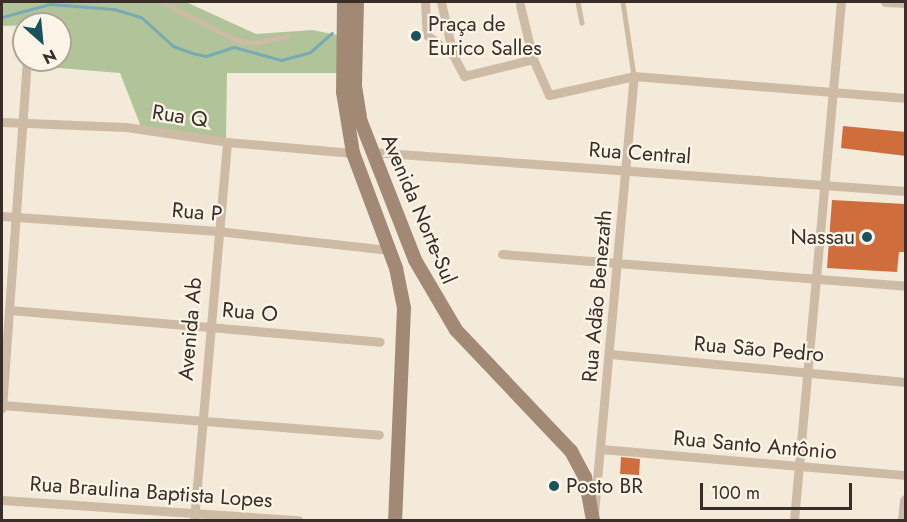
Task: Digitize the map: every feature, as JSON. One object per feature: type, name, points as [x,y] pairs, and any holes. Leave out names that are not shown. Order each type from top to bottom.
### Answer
[{"type":"main road","name":"Avenida Norte-Sul","points":[[344,2],[343,92],[353,153],[388,250],[406,323],[395,520]]},
{"type":"main road","name":"Avenida Norte-Sul","points":[[357,2],[355,86],[371,153],[438,304],[465,341],[561,436],[585,477],[593,520]]},
{"type":"street","points":[[425,2],[427,35],[453,55]]},
{"type":"street","points":[[441,2],[453,55],[464,76],[534,59]]},
{"type":"street","points":[[794,520],[841,2]]},
{"type":"street","points":[[885,2],[906,3]]},
{"type":"street","points":[[520,5],[534,59],[549,95],[634,76],[906,98]]},
{"type":"street","points":[[26,72],[2,406],[200,418],[380,435]]},
{"type":"street","name":"Rua Adão Benezath","points":[[593,520],[634,76]]},
{"type":"street","name":"Rua Q","points":[[2,122],[126,127],[227,142],[353,153]]},
{"type":"street","name":"Avenida Ab","points":[[194,516],[208,326],[227,142]]},
{"type":"street","name":"Rua Central","points":[[371,153],[906,191]]},
{"type":"street","name":"Rua P","points":[[2,216],[217,231],[388,250]]},
{"type":"street","points":[[502,254],[617,261],[816,281],[906,286]]},
{"type":"street","name":"Rua O","points":[[10,310],[380,342]]},
{"type":"street","name":"Rua São Pedro","points":[[610,354],[906,382]]},
{"type":"street","name":"Rua Santo Antônio","points":[[601,450],[906,475]]},
{"type":"street","name":"Rua Braulina Baptista Lopes","points":[[2,500],[194,516],[298,520]]},
{"type":"street","points":[[904,520],[906,501]]},
{"type":"lane","points":[[162,2],[236,40],[254,43],[287,36]]},
{"type":"lane","points":[[578,2],[582,23]]},
{"type":"lane","points":[[623,2],[634,76]]},
{"type":"green space","points":[[3,2],[186,2],[256,34],[312,30],[337,35],[338,73],[227,73],[226,139],[143,132],[120,73],[72,69],[72,12],[12,12],[12,26],[2,26]]},
{"type":"building","points":[[843,126],[906,132],[906,156],[841,148]]},
{"type":"building","name":"Nassau","points":[[832,200],[905,204],[906,252],[899,252],[897,272],[827,268]]},
{"type":"building","points":[[621,457],[640,459],[639,475],[620,474]]},
{"type":"waterway","points":[[2,17],[50,4],[114,9],[141,17],[173,46],[192,53],[206,56],[234,47],[281,60],[310,52],[332,33]]},
{"type":"place","name":"Praça de Eurico Salles","points":[[416,36]]},
{"type":"place","name":"Nassau","points":[[867,237]]},
{"type":"place","name":"Posto BR","points":[[554,486]]}]
